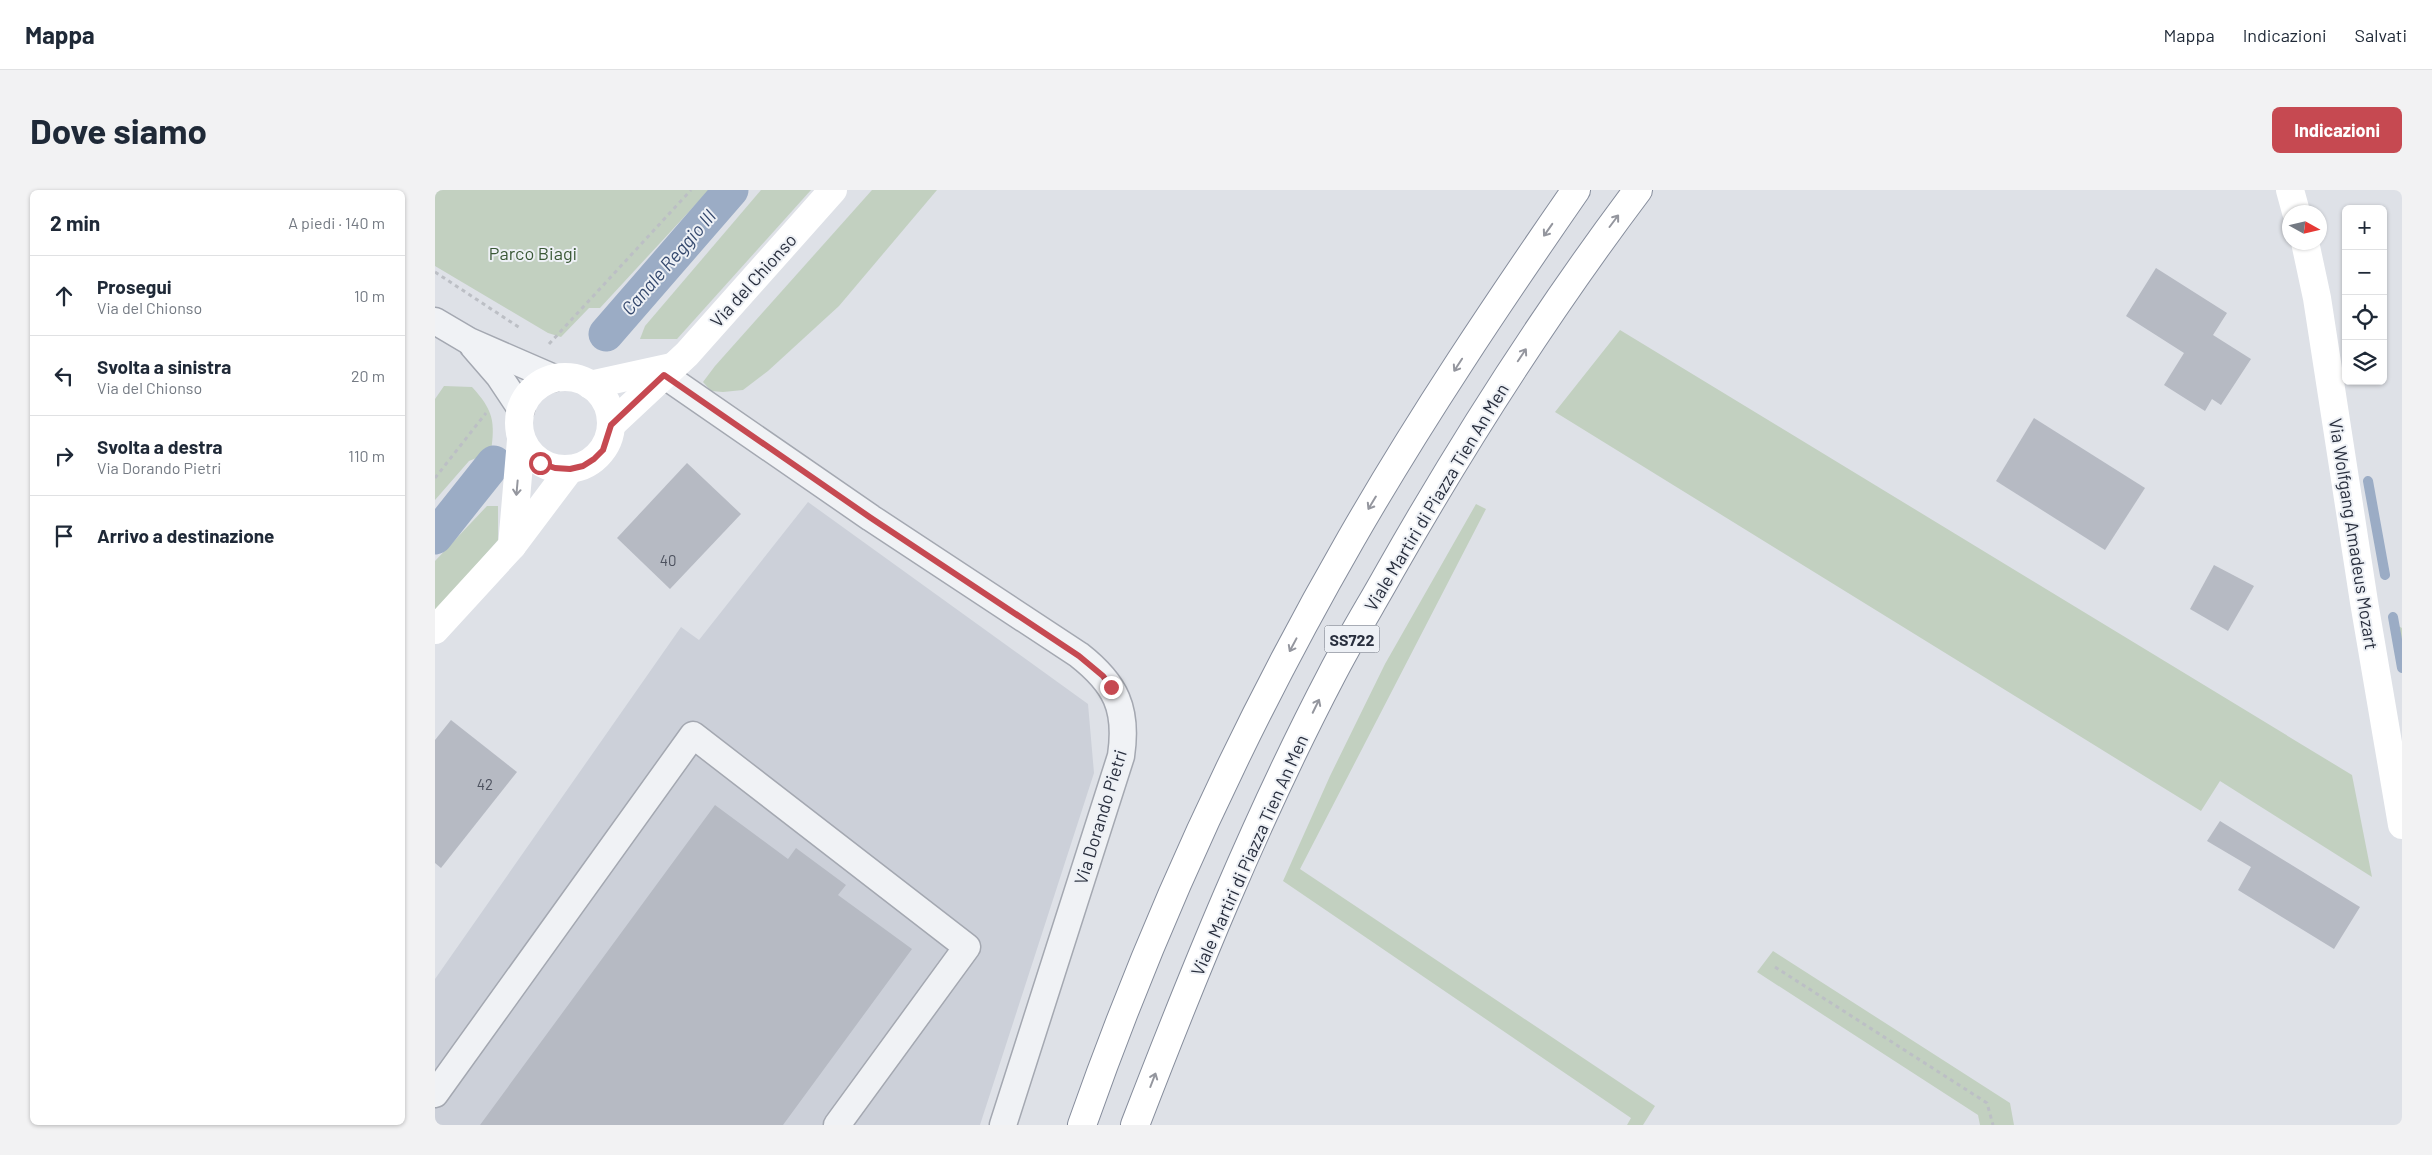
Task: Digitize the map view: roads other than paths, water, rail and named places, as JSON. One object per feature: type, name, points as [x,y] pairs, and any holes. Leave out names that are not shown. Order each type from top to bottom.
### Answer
[{"type":"main road","name":"Via del Chionso","points":[[435,630],[512,546],[570,469],[583,466],[603,450],[611,425],[687,354],[833,190]]},
{"type":"main road","name":"SS722","points":[[1082,1125],[1107,1054],[1163,917],[1228,774],[1289,652],[1350,540],[1414,433],[1499,301],[1576,190]]},
{"type":"main road","name":"Viale Martiri di Piazza Tien An Men","points":[[1135,1125],[1175,1021],[1243,859],[1332,674],[1423,514],[1515,365],[1590,254],[1638,190]]},
{"type":"main road","points":[[2290,190],[2294,205]]},
{"type":"main road","name":"Via Wolfgang Amadeus Mozart","points":[[2307,250],[2317,298],[2364,602],[2402,825]]},
{"type":"main road","points":[[590,385],[668,371]]},
{"type":"main road","points":[[512,546],[521,440],[519,418],[521,409],[529,394],[540,384],[554,378],[579,379],[602,395],[609,410],[611,425]]},
{"type":"main road","points":[[521,440],[529,453],[540,463],[555,468],[570,469]]},
{"type":"street","points":[[435,321],[469,341],[554,378]]},
{"type":"street","points":[[469,341],[499,376],[521,409]]},
{"type":"street","name":"Via Dorando Pietri","points":[[668,371],[871,518],[1079,656],[1103,676],[1118,699],[1124,726],[1121,756],[1003,1125]]},
{"type":"street","points":[[435,1094],[693,735],[967,947],[837,1125]]},
{"type":"waterway","name":"Canale Reggio III","points":[[606,334],[731,190]]},
{"type":"waterway","name":"Canale Reggio III","points":[[435,537],[494,463]]},
{"type":"waterway","points":[[2368,481],[2385,575]]},
{"type":"waterway","points":[[2393,617],[2402,668]]},
{"type":"park label","name":"Parco Biagi","points":[[533,253]]}]
